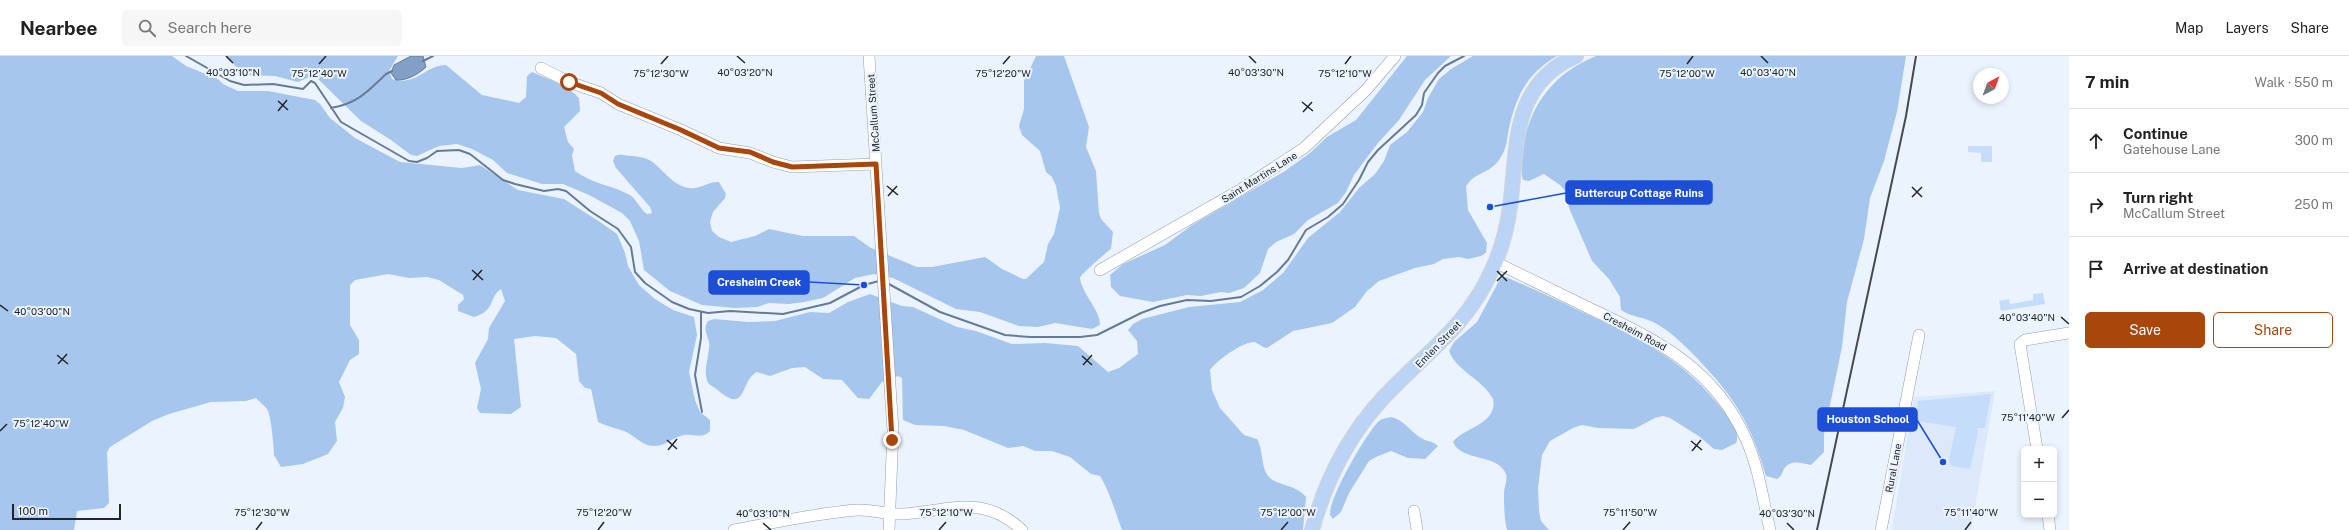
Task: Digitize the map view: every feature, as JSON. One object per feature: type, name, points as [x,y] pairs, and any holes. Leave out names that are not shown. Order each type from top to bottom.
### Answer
[{"type":"main road","name":"Emlen Street","points":[[1312,530],[1332,474],[1356,434],[1383,398],[1455,328],[1481,291],[1495,262],[1510,209],[1516,140],[1522,114],[1538,84],[1550,73],[1572,58]]},
{"type":"street","name":"McCallum Street","points":[[869,56],[893,430],[888,513],[889,530]]},
{"type":"street","name":"Saint Martins Lane","points":[[1100,270],[1240,190],[1304,148],[1366,90],[1395,56]]},
{"type":"street","points":[[541,68],[569,82],[601,93],[618,104],[681,130],[719,148],[750,152],[773,162],[792,167],[876,164]]},
{"type":"street","name":"Cresheim Road","points":[[1495,262],[1652,338],[1677,354],[1703,377],[1726,405],[1746,439],[1758,476],[1770,530]]},
{"type":"street","points":[[2037,446],[2021,342],[2069,332]]},
{"type":"street","name":"Rural Lane","points":[[1881,530],[1919,335]]},
{"type":"street","points":[[734,530],[847,511],[876,510],[902,514],[973,506],[989,509],[1003,515],[1022,530]]},
{"type":"street","points":[[1414,511],[1417,530]]},
{"type":"street","points":[[2048,518],[2050,530]]},
{"type":"shaded area","points":[[0,56],[172,56],[186,66],[218,79],[223,84],[238,91],[268,91],[315,100],[320,104],[330,118],[355,138],[400,162],[462,168],[480,165],[518,190],[564,199],[617,234],[625,253],[628,266],[639,285],[655,299],[673,310],[694,317],[697,335],[689,372],[695,400],[700,412],[710,420],[710,431],[701,436],[684,435],[663,445],[650,446],[642,443],[624,431],[598,422],[591,389],[585,388],[579,381],[576,354],[556,338],[535,336],[514,339],[521,407],[511,414],[480,413],[477,408],[481,389],[475,363],[488,339],[489,328],[505,301],[501,289],[497,292],[486,311],[474,317],[458,311],[458,305],[464,299],[463,295],[439,280],[427,277],[409,278],[388,274],[355,280],[350,285],[350,325],[359,340],[359,354],[350,360],[339,382],[345,397],[343,408],[335,422],[337,441],[328,454],[303,464],[281,467],[274,455],[272,431],[267,409],[256,398],[246,401],[211,402],[169,414],[152,421],[110,447],[107,452],[109,503],[104,508],[77,511],[74,530],[0,530]]},
{"type":"shaded area","points":[[225,56],[398,56],[389,71],[392,79],[400,81],[408,80],[432,68],[446,65],[482,95],[519,103],[526,97],[527,76],[532,72],[563,85],[579,98],[580,111],[564,127],[568,142],[574,149],[572,155],[575,171],[588,179],[630,195],[647,214],[652,213],[650,207],[616,168],[613,161],[615,156],[624,155],[642,157],[649,160],[673,181],[683,187],[693,188],[719,182],[726,194],[725,198],[713,212],[710,222],[712,231],[719,237],[731,242],[755,236],[769,229],[803,236],[854,236],[871,248],[917,267],[932,267],[985,257],[1002,269],[1026,279],[1044,262],[1048,244],[1054,234],[1060,208],[1056,186],[1052,177],[1046,172],[1040,151],[1022,135],[1019,126],[1024,109],[1024,81],[1036,56],[1064,56],[1089,127],[1086,147],[1096,171],[1099,213],[1101,219],[1113,232],[1111,249],[1080,278],[1084,290],[1098,314],[1100,325],[1092,329],[1055,323],[1038,327],[1019,326],[980,312],[956,309],[893,278],[874,274],[855,278],[823,298],[804,302],[789,304],[769,303],[757,307],[735,308],[702,305],[670,291],[644,270],[639,241],[630,221],[622,213],[589,195],[563,184],[542,184],[507,173],[493,160],[472,149],[457,144],[439,146],[417,156],[411,155],[361,121],[318,79],[312,76],[298,82],[275,76],[245,75]]},
{"type":"shaded area","points":[[411,56],[423,56],[426,67],[412,76],[396,80],[391,73],[394,65]]},
{"type":"shaded area","points":[[1407,56],[1451,56],[1425,80],[1399,120],[1378,143],[1354,175],[1346,192],[1338,203],[1308,220],[1294,234],[1276,242],[1268,249],[1260,273],[1244,288],[1229,293],[1221,292],[1201,296],[1187,295],[1153,302],[1120,296],[1111,287],[1110,275],[1123,264],[1165,245],[1192,225],[1285,171],[1310,153],[1327,137],[1356,120]]},
{"type":"shaded area","points":[[1473,56],[1557,56],[1538,70],[1525,86],[1512,116],[1506,146],[1498,161],[1492,168],[1476,176],[1466,186],[1468,210],[1487,243],[1486,253],[1481,256],[1468,259],[1459,257],[1443,259],[1434,264],[1415,268],[1379,281],[1367,291],[1355,307],[1332,323],[1293,331],[1267,348],[1255,342],[1248,343],[1229,353],[1210,370],[1212,390],[1220,408],[1244,435],[1257,439],[1261,449],[1263,464],[1270,478],[1298,490],[1306,497],[1303,530],[1122,530],[1100,476],[1091,474],[1070,457],[1052,451],[1035,451],[1023,446],[1008,448],[964,430],[944,426],[915,425],[903,420],[902,378],[898,376],[882,382],[869,399],[858,398],[842,380],[823,379],[805,367],[792,368],[770,376],[757,372],[752,376],[739,397],[735,399],[729,398],[708,383],[706,370],[709,341],[705,328],[708,321],[714,319],[749,322],[775,321],[810,312],[829,313],[848,302],[870,294],[902,306],[913,307],[957,327],[976,331],[1012,344],[1045,343],[1078,346],[1108,372],[1119,368],[1138,354],[1137,341],[1128,330],[1133,324],[1142,319],[1189,307],[1240,302],[1263,290],[1283,273],[1308,238],[1340,212],[1359,188],[1375,174],[1384,161],[1390,145],[1407,132],[1423,112],[1428,98],[1439,79],[1451,69]]},
{"type":"shaded area","points":[[1596,56],[1906,56],[1897,112],[1884,161],[1870,198],[1864,239],[1847,302],[1842,347],[1824,434],[1824,452],[1811,465],[1793,463],[1789,464],[1784,469],[1781,476],[1777,479],[1766,476],[1754,440],[1747,425],[1730,397],[1709,371],[1686,347],[1661,326],[1621,310],[1620,297],[1609,279],[1592,261],[1569,208],[1567,193],[1560,185],[1544,174],[1529,181],[1523,180],[1522,165],[1526,134],[1538,105],[1546,92],[1556,81],[1581,63]]},
{"type":"shaded area","points":[[1968,146],[1992,146],[1992,162],[1981,162],[1981,153],[1968,152]]},
{"type":"shaded area","points":[[1506,277],[1642,341],[1677,364],[1709,394],[1725,413],[1736,431],[1736,443],[1722,450],[1714,449],[1700,437],[1670,418],[1663,416],[1655,418],[1634,429],[1598,428],[1582,425],[1573,428],[1550,441],[1542,455],[1538,488],[1539,511],[1541,521],[1549,530],[1507,530],[1504,491],[1507,479],[1502,467],[1488,460],[1464,452],[1457,448],[1453,442],[1490,415],[1493,408],[1493,399],[1483,386],[1458,365],[1449,351],[1454,342],[1477,322],[1500,279]]},
{"type":"shaded area","points":[[2043,293],[2045,304],[2001,311],[1999,301],[2009,299],[2010,304],[2033,300],[2033,294]]},
{"type":"shaded area","points":[[1995,391],[1971,530],[1892,530],[1914,397]]},
{"type":"shaded area","points":[[1991,394],[1985,428],[1977,428],[1978,433],[1970,469],[1952,466],[1949,460],[1956,427],[1916,421],[1918,401]]},
{"type":"shaded area","points":[[1391,417],[1400,421],[1425,440],[1438,446],[1425,459],[1408,458],[1391,451],[1369,461],[1349,493],[1341,512],[1333,519],[1330,515],[1331,506],[1348,468],[1378,422]]},
{"type":"waterway","points":[[186,56],[230,81],[244,85],[273,84],[303,89],[311,81],[315,83],[341,122],[409,161],[417,162],[427,158],[437,151],[459,150],[470,154],[503,180],[544,191],[558,189],[566,191],[590,211],[618,229],[631,247],[635,272],[645,283],[672,302],[689,309],[708,313],[730,311],[783,314],[830,303],[864,285],[879,281]]},
{"type":"waterway","points":[[423,61],[433,56]]},
{"type":"waterway","points":[[887,283],[940,312],[1005,335],[1030,337],[1080,337],[1097,335],[1141,313],[1160,306],[1187,300],[1211,301],[1241,297],[1260,286],[1277,272],[1288,260],[1306,230],[1328,217],[1343,204],[1359,180],[1368,162],[1378,150],[1416,115],[1422,105],[1424,93],[1438,73],[1445,66],[1464,56]]},
{"type":"waterway","points":[[331,108],[348,103],[362,96],[386,74],[392,71]]},
{"type":"waterway","points":[[701,312],[701,338],[695,375],[702,412]]},
{"type":"railway","points":[[1817,530],[1906,116],[1916,56]]},
{"type":"place","name":"Buttercup Cottage Ruins","points":[[1490,207]]},
{"type":"place","name":"Cresheim Creek","points":[[864,285]]},
{"type":"place","name":"Houston School","points":[[1943,462]]},
{"type":"route","points":[[569,82],[601,93],[618,104],[652,120],[689,133],[706,143],[719,148],[750,152],[782,165],[816,168],[876,164],[893,430],[892,440]]}]
